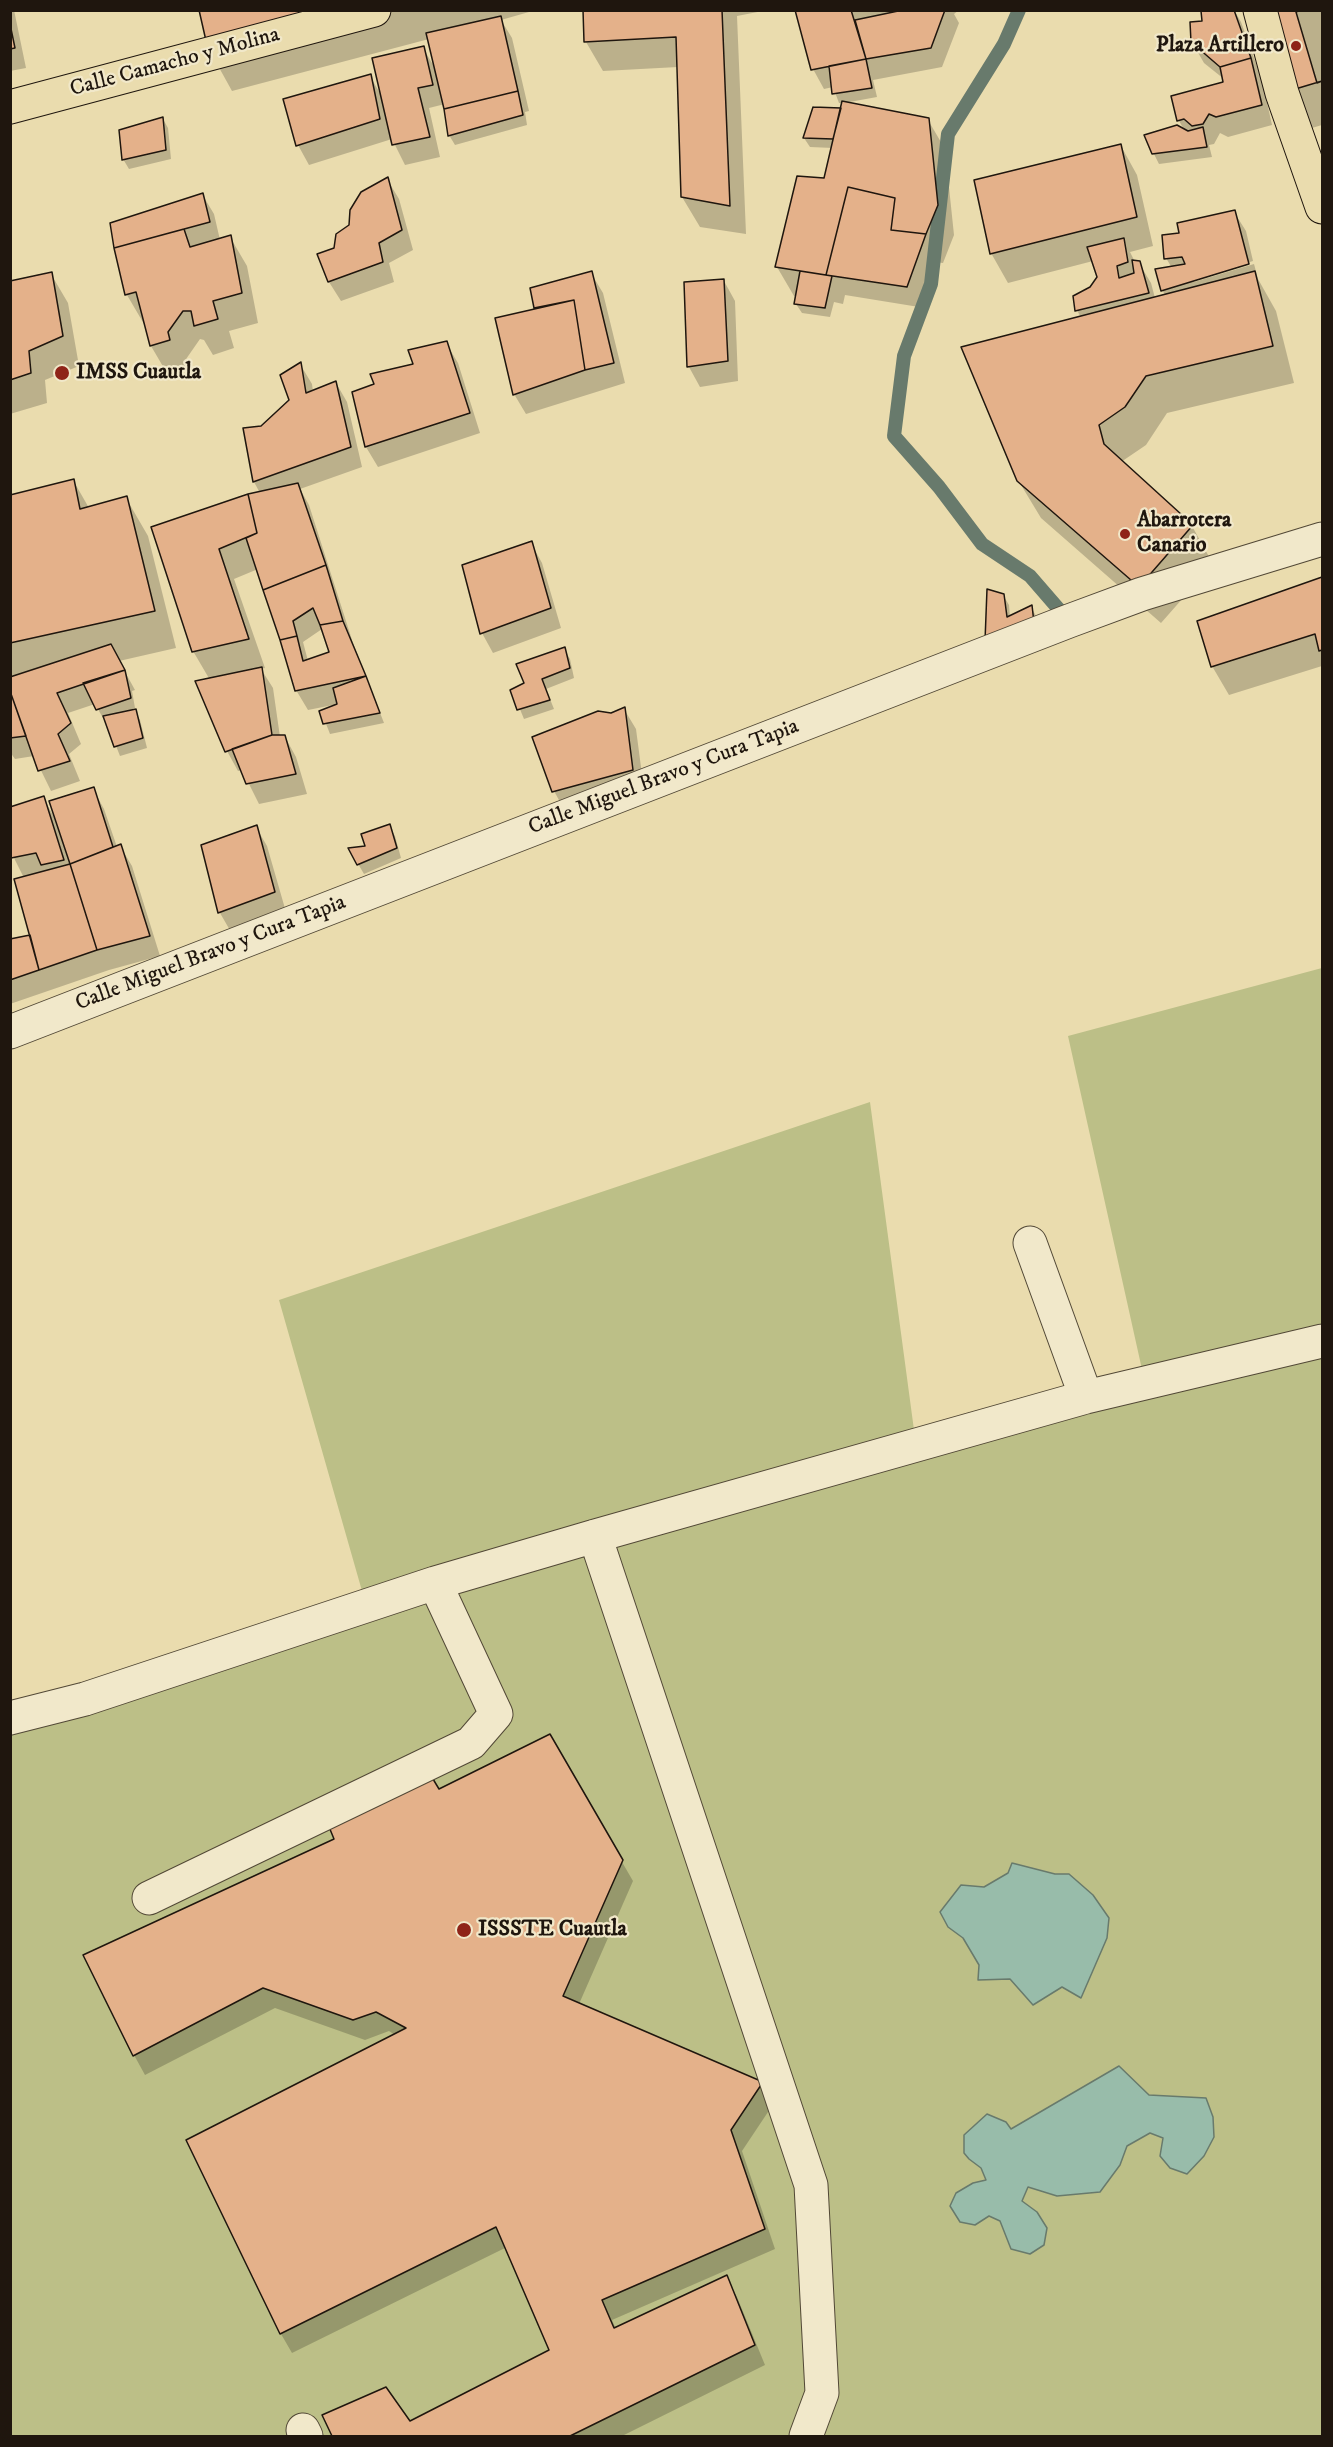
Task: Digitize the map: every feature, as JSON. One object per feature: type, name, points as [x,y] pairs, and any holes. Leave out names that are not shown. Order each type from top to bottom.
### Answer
[{"type":"main road","name":"Calle Camacho y Molina","points":[[10,107],[374,10]]},
{"type":"main road","points":[[1260,10],[1282,93],[1323,207]]},
{"type":"street","name":"Calle Miguel Bravo y Cura Tapia","points":[[10,1032],[1125,600],[1323,538]]},
{"type":"street","points":[[1030,1243],[1086,1397]]},
{"type":"street","points":[[10,1718],[85,1699],[435,1582],[595,1536],[1086,1397],[1323,1341]]},
{"type":"street","points":[[595,1536],[811,2185],[822,2393],[806,2436]]},
{"type":"street","points":[[149,1898],[471,1743],[496,1714],[435,1582]]},
{"type":"green space","points":[[1322,968],[1322,2436],[11,2436],[11,1710],[366,1605],[279,1300],[870,1102],[916,1445],[1145,1383],[1068,1036]]},
{"type":"shaded area","points":[[1012,1863],[1055,1874],[1069,1874],[1093,1895],[1109,1918],[1107,1938],[1081,1998],[1062,1987],[1033,2005],[1010,1979],[978,1980],[979,1965],[963,1938],[948,1927],[940,1912],[961,1885],[984,1887],[1008,1873]]},
{"type":"shaded area","points":[[1119,2066],[1149,2095],[1206,2098],[1213,2117],[1214,2137],[1204,2156],[1187,2174],[1170,2168],[1160,2156],[1163,2138],[1150,2133],[1127,2146],[1120,2165],[1100,2192],[1057,2196],[1028,2187],[1022,2201],[1037,2212],[1047,2228],[1044,2245],[1030,2254],[1011,2249],[1000,2221],[989,2216],[975,2225],[960,2222],[950,2206],[956,2193],[973,2183],[986,2180],[981,2168],[964,2153],[964,2135],[987,2114],[1006,2122],[1011,2129]]},
{"type":"building","points":[[199,10],[374,10],[209,54]]},
{"type":"building","points":[[583,10],[722,10],[730,206],[681,197],[676,37],[584,42]]},
{"type":"building","points":[[795,10],[851,10],[866,59],[811,70]]},
{"type":"building","points":[[903,10],[945,10],[931,48],[866,59],[855,20]]},
{"type":"building","points":[[1203,10],[1234,10],[1251,58],[1220,67],[1191,42],[1190,22],[1202,21],[1201,11]]},
{"type":"building","name":"Plaza Artillero","points":[[1260,10],[1322,10],[1322,81],[1282,93]]},
{"type":"building","points":[[1322,10],[1322,81],[1317,83],[1296,12]]},
{"type":"building","points":[[501,16],[518,91],[444,109],[426,33]]},
{"type":"building","points":[[10,24],[15,48],[10,49]]},
{"type":"building","points":[[424,46],[433,85],[418,88],[430,137],[392,145],[372,58]]},
{"type":"building","points":[[1251,58],[1262,105],[1216,117],[1209,114],[1203,124],[1192,126],[1184,119],[1177,121],[1171,96],[1223,82],[1220,67]]},
{"type":"building","points":[[866,59],[872,88],[832,94],[829,66]]},
{"type":"building","points":[[371,74],[380,119],[296,146],[283,99]]},
{"type":"building","points":[[518,91],[523,115],[448,136],[444,109]]},
{"type":"building","points":[[842,101],[929,118],[938,205],[926,234],[891,230],[895,198],[848,187],[826,275],[775,267],[797,176],[824,178]]},
{"type":"building","points":[[813,107],[841,108],[833,139],[803,138]]},
{"type":"building","points":[[163,117],[166,150],[122,160],[119,130]]},
{"type":"building","points":[[1177,125],[1188,131],[1203,127],[1207,147],[1152,154],[1144,135]]},
{"type":"building","points":[[1121,144],[1137,217],[990,254],[974,180]]},
{"type":"building","points":[[388,177],[402,230],[379,243],[383,262],[328,282],[317,254],[334,248],[336,234],[349,225],[350,210],[361,192]]},
{"type":"building","points":[[848,187],[895,198],[891,230],[926,234],[907,287],[826,275]]},
{"type":"building","points":[[203,193],[210,222],[114,248],[110,223]]},
{"type":"building","points":[[1235,210],[1249,264],[1161,291],[1155,269],[1185,264],[1182,257],[1164,259],[1162,235],[1179,233],[1177,223]]},
{"type":"building","points":[[184,229],[190,247],[231,235],[242,293],[213,301],[218,319],[194,326],[191,311],[183,311],[168,332],[170,340],[150,346],[136,292],[125,295],[114,248]]},
{"type":"building","points":[[1124,238],[1128,262],[1117,266],[1119,278],[1134,273],[1132,260],[1140,261],[1149,293],[1075,311],[1073,296],[1090,287],[1097,277],[1087,247]]},
{"type":"building","points":[[592,271],[614,363],[585,370],[574,300],[534,308],[530,288]]},
{"type":"building","points":[[800,271],[832,276],[825,308],[794,304]]},
{"type":"building","points":[[1255,271],[1273,346],[1146,376],[1125,407],[1099,425],[1104,444],[1193,525],[1139,587],[1017,481],[961,347]]},
{"type":"building","points":[[52,272],[63,336],[29,351],[31,373],[10,380],[10,281]]},
{"type":"building","points":[[724,279],[728,361],[687,367],[684,282]]},
{"type":"building","points":[[574,300],[585,370],[513,395],[495,318]]},
{"type":"building","points":[[447,341],[470,413],[365,447],[352,392],[374,384],[370,374],[413,364],[408,350]]},
{"type":"building","points":[[301,362],[306,393],[336,381],[351,447],[253,482],[243,428],[261,426],[289,400],[280,375]]},
{"type":"building","points":[[74,479],[80,509],[127,496],[155,611],[10,643],[10,495]]},
{"type":"building","points":[[298,483],[326,565],[263,590],[246,538],[257,533],[248,494]]},
{"type":"building","points":[[248,494],[257,533],[219,549],[249,639],[192,652],[151,527]]},
{"type":"building","points":[[532,541],[551,608],[480,634],[462,565]]},
{"type":"building","points":[[326,565],[343,621],[320,625],[313,608],[293,621],[297,636],[280,640],[263,590]]},
{"type":"building","points":[[1322,577],[1322,650],[1319,651],[1315,634],[1211,667],[1197,621]]},
{"type":"building","points":[[987,589],[1004,594],[1007,617],[1032,605],[1034,623],[985,641]]},
{"type":"building","points":[[343,621],[366,676],[295,691],[280,640],[297,636],[303,661],[329,652],[320,625]]},
{"type":"building","points":[[111,644],[125,670],[57,693],[71,723],[58,734],[70,761],[38,771],[10,691],[10,677]]},
{"type":"building","points":[[565,647],[570,668],[542,679],[550,700],[517,710],[510,690],[524,683],[516,664]]},
{"type":"building","points":[[262,667],[272,735],[225,752],[195,681]]},
{"type":"building","points":[[125,670],[131,698],[96,710],[83,683]]},
{"type":"building","points":[[366,676],[380,713],[323,724],[319,711],[337,704],[333,688]]},
{"type":"building","points":[[10,691],[26,736],[10,738]]},
{"type":"building","points":[[625,707],[633,770],[552,792],[532,737],[598,711],[611,713]]},
{"type":"building","points":[[136,709],[143,738],[114,747],[103,716]]},
{"type":"building","points":[[272,735],[285,735],[296,774],[246,784],[232,749]]},
{"type":"building","points":[[94,787],[113,847],[70,864],[49,801]]},
{"type":"building","points":[[44,796],[64,860],[41,865],[36,853],[11,858],[10,807]]},
{"type":"building","points":[[390,824],[397,848],[357,865],[348,848],[365,846],[361,834]]},
{"type":"building","points":[[257,825],[275,892],[218,913],[201,845]]},
{"type":"building","points":[[121,844],[150,936],[97,950],[70,864]]},
{"type":"building","points":[[70,864],[97,950],[39,970],[14,879]]},
{"type":"building","points":[[30,935],[39,970],[10,980],[10,939]]},
{"type":"building","points":[[550,1734],[623,1860],[563,1996],[763,2082],[731,2130],[765,2229],[602,2300],[614,2328],[727,2275],[755,2345],[570,2436],[332,2436],[322,2415],[386,2387],[410,2421],[549,2350],[496,2227],[280,2334],[186,2140],[406,2028],[376,2012],[353,2020],[263,1988],[133,2056],[83,1955],[334,1839],[318,1800],[418,1754],[439,1789]]},
{"type":"waterway","points":[[1019,10],[1004,44],[948,134],[931,284],[904,356],[894,436],[939,487],[982,544],[1030,576],[1069,621]]},
{"type":"place","name":"Plaza Artillero","points":[[1296,46]]},
{"type":"place","name":"IMSS Cuautla","points":[[62,373]]},
{"type":"place","name":"Abarrotera Canario","points":[[1125,534]]},
{"type":"place","name":"ISSSTE Cuautla","points":[[464,1930]]}]
